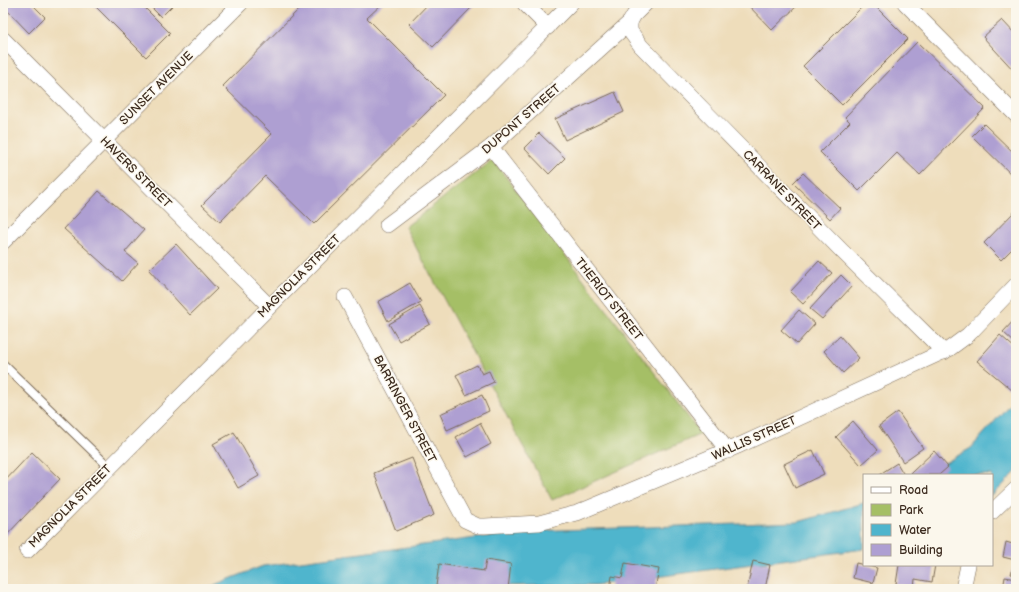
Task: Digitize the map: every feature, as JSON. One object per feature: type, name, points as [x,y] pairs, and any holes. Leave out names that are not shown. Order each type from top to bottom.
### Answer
[{"type":"street","name":"SUNSET AVENUE","points":[[3,242],[241,3]]},
{"type":"street","points":[[524,3],[548,27]]},
{"type":"street","name":"MAGNOLIA STREET","points":[[27,551],[571,3]]},
{"type":"street","name":"DUPONT STREET","points":[[387,225],[491,147],[630,22],[634,15],[646,3]]},
{"type":"street","points":[[906,3],[1016,115]]},
{"type":"street","name":"CARRANE STREET","points":[[630,22],[630,31],[640,46],[944,352]]},
{"type":"street","name":"HAVERS STREET","points":[[3,38],[270,306]]},
{"type":"street","name":"THERIOT STREET","points":[[491,147],[728,451]]},
{"type":"street","name":"WALLIS STREET","points":[[465,520],[478,526],[539,523],[577,513],[728,451],[944,352],[968,335],[1016,285]]},
{"type":"street","name":"BARRINGER STREET","points":[[344,297],[465,520]]},
{"type":"street","points":[[993,511],[1016,489]]},
{"type":"street","points":[[963,589],[968,566]]},
{"type":"lane","points":[[3,364],[109,467]]},
{"type":"green space","points":[[493,160],[701,434],[552,500],[405,227]]},
{"type":"water","points":[[1016,397],[1016,472],[993,495],[993,474],[926,474],[971,448]]},
{"type":"water","points":[[863,503],[863,549],[596,585],[401,587],[375,589],[206,589],[263,566],[529,531],[798,522]]},
{"type":"building","points":[[8,3],[31,3],[45,17],[29,33],[4,7]]},
{"type":"building","points":[[92,3],[140,3],[170,33],[146,57]]},
{"type":"building","points":[[147,3],[175,3],[161,17]]},
{"type":"building","points":[[305,3],[383,3],[367,18],[444,95],[314,224],[265,176],[220,222],[202,205],[272,134],[223,86]]},
{"type":"building","points":[[429,3],[476,3],[433,47],[409,24]]},
{"type":"building","points":[[746,3],[800,3],[772,30]]},
{"type":"building","points":[[866,3],[872,3],[908,39],[842,105],[803,66]]},
{"type":"building","points":[[1002,20],[1016,35],[1016,73],[983,37]]},
{"type":"building","points":[[917,42],[985,108],[920,175],[897,153],[859,191],[820,152],[850,122],[845,117]]},
{"type":"building","points":[[615,92],[624,112],[565,140],[555,119]]},
{"type":"building","points":[[984,124],[1016,155],[1016,179],[972,136]]},
{"type":"building","points":[[539,133],[565,158],[549,174],[524,148]]},
{"type":"building","points":[[803,173],[840,208],[830,219],[793,183]]},
{"type":"building","points":[[99,191],[144,230],[125,252],[138,263],[122,281],[64,229]]},
{"type":"building","points":[[1016,210],[1016,245],[1001,260],[984,243]]},
{"type":"building","points":[[176,244],[217,289],[190,315],[149,270]]},
{"type":"building","points":[[819,261],[832,273],[803,304],[790,292]]},
{"type":"building","points":[[841,275],[852,286],[822,319],[810,309]]},
{"type":"building","points":[[410,283],[421,302],[388,321],[378,302]]},
{"type":"building","points":[[420,306],[430,324],[399,341],[389,324]]},
{"type":"building","points":[[799,310],[815,324],[797,344],[781,330]]},
{"type":"building","points":[[1016,318],[1016,344],[1003,332]]},
{"type":"building","points":[[1000,335],[1016,349],[1016,387],[1013,391],[977,361]]},
{"type":"building","points":[[840,336],[859,358],[843,373],[824,351]]},
{"type":"building","points":[[477,365],[482,374],[489,371],[494,382],[466,395],[456,375]]},
{"type":"building","points":[[482,395],[489,411],[447,430],[440,414]]},
{"type":"building","points":[[898,412],[923,448],[903,462],[879,426]]},
{"type":"building","points":[[853,421],[878,450],[861,465],[836,437]]},
{"type":"building","points":[[480,423],[491,444],[467,457],[456,437]]},
{"type":"building","points":[[234,432],[259,476],[238,488],[213,444]]},
{"type":"building","points":[[813,450],[824,474],[795,488],[784,464]]},
{"type":"building","points":[[934,451],[948,467],[940,474],[911,473]]},
{"type":"building","points":[[32,452],[60,479],[3,539],[3,483]]},
{"type":"building","points":[[412,458],[434,515],[396,531],[374,473]]},
{"type":"building","points":[[897,463],[903,474],[880,474]]},
{"type":"building","points":[[1006,542],[1016,545],[1016,575],[1011,574],[1015,560],[1003,557]]},
{"type":"building","points":[[486,560],[511,564],[508,589],[456,589],[436,586],[439,564],[484,571]]},
{"type":"building","points":[[753,561],[770,565],[765,589],[747,589]]},
{"type":"building","points":[[625,563],[659,569],[655,589],[610,589],[612,576],[622,578]]},
{"type":"building","points":[[856,563],[863,565],[863,566],[877,568],[873,583],[853,578]]},
{"type":"building","points":[[899,566],[935,566],[932,582],[915,579],[914,588],[896,584]]},
{"type":"building","points":[[1005,577],[1016,579],[1016,589],[1003,589]]},
{"type":"building","points":[[528,586],[541,588],[541,589],[528,589]]}]
